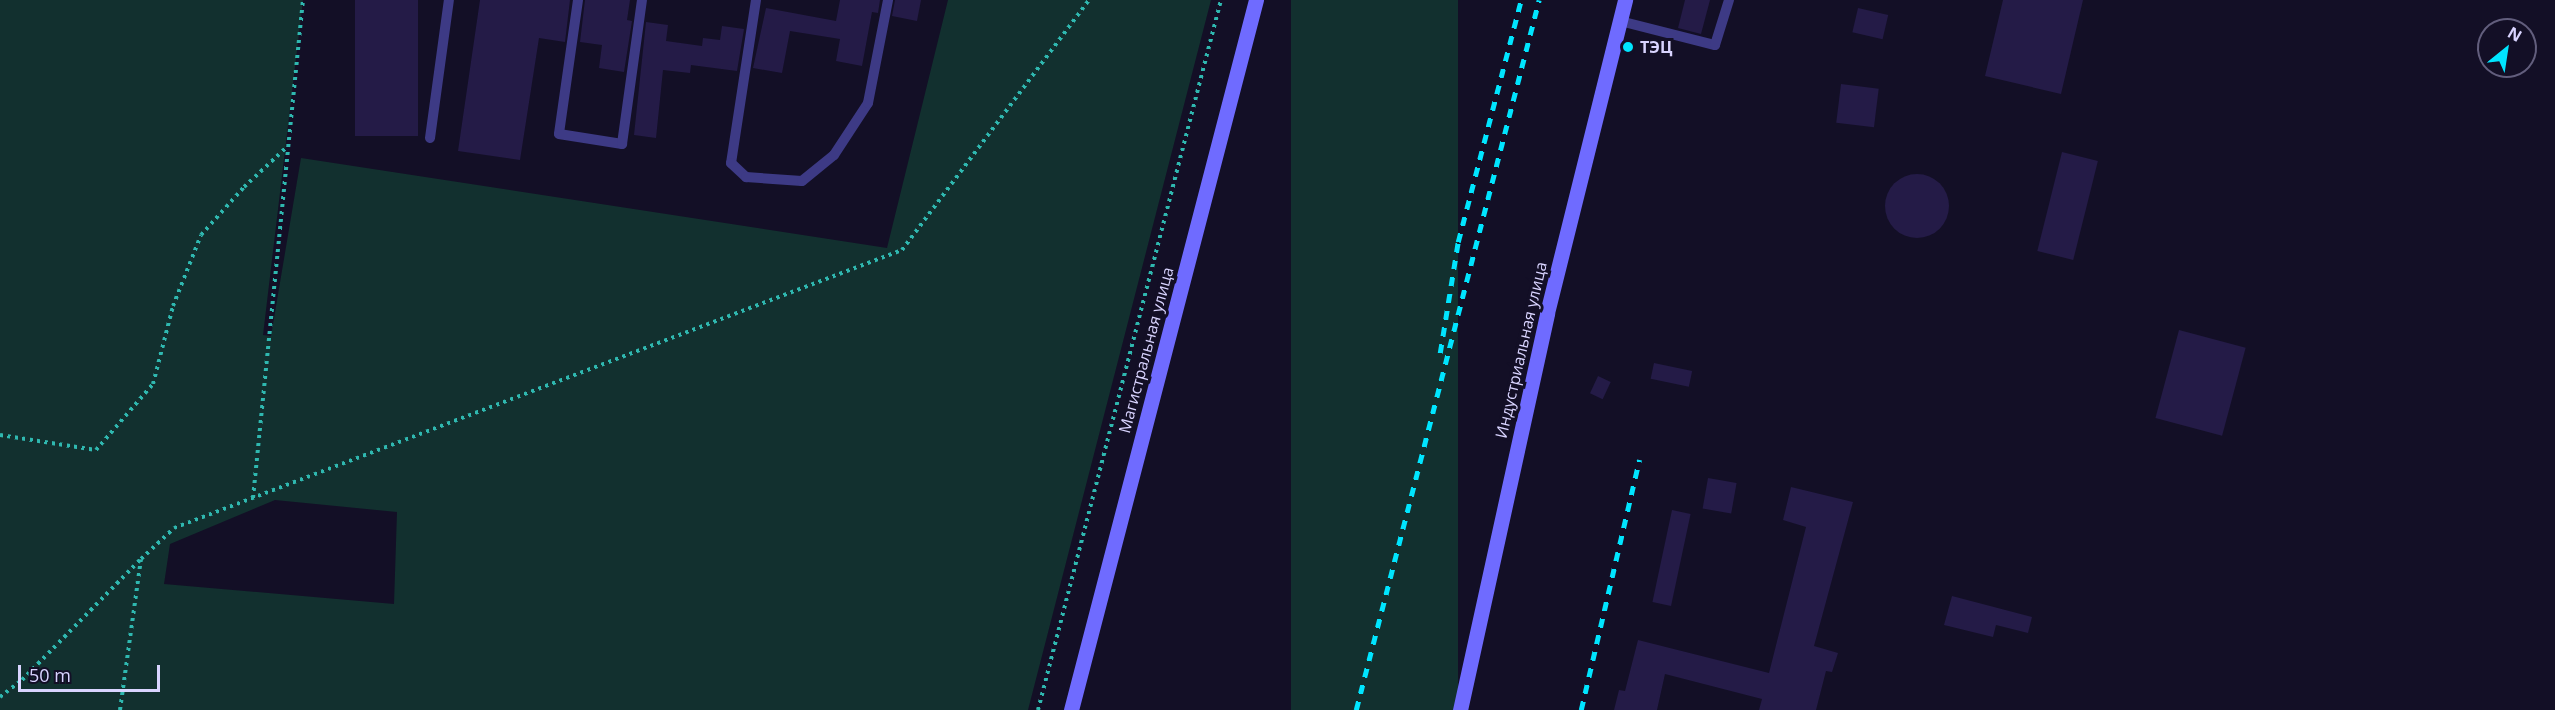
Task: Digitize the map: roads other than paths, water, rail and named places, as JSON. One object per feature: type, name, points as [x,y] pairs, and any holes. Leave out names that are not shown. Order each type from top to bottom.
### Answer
[{"type":"street","name":"Магистральная улица","points":[[1071,710],[1256,0]]},
{"type":"street","name":"Индустриальная улица","points":[[1460,710],[1547,313],[1625,0]]},
{"type":"lane","points":[[430,138],[449,0]]},
{"type":"lane","points":[[578,0],[559,134],[622,144],[642,0]]},
{"type":"lane","points":[[756,0],[731,163],[746,177],[802,181],[834,155],[868,103],[888,0]]},
{"type":"lane","points":[[1620,21],[1715,45],[1729,0]]},
{"type":"railway","points":[[1440,353],[1458,242],[1521,0]]},
{"type":"railway","points":[[1356,710],[1539,0]]},
{"type":"railway","points":[[1581,710],[1639,460]]},
{"type":"place","name":"ТЭЦ","points":[[1628,47]]}]
